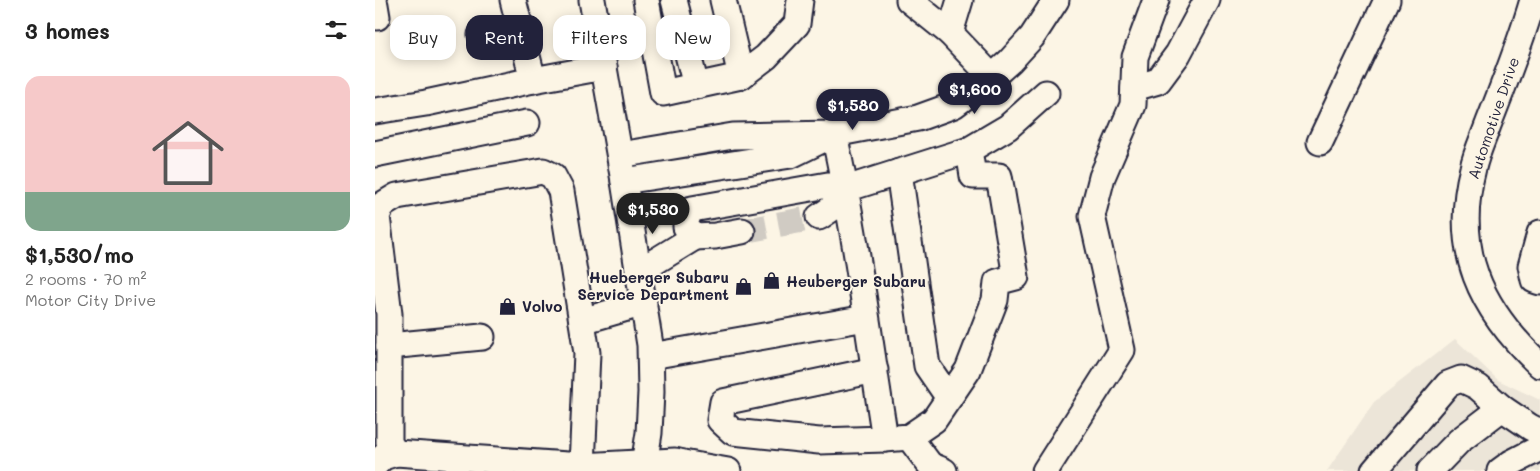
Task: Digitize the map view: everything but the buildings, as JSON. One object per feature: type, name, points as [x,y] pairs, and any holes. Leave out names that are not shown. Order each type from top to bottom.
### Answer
[{"type":"street","points":[[513,0],[516,15]]},
{"type":"street","points":[[592,0],[620,155],[651,356],[649,433],[644,467]]},
{"type":"street","points":[[659,0],[663,93],[741,76],[766,57],[797,24],[800,0]]},
{"type":"street","points":[[659,0],[695,86]]},
{"type":"street","points":[[723,0],[741,76]]},
{"type":"street","points":[[909,0],[950,33],[992,77]]},
{"type":"street","points":[[950,33],[960,0]]},
{"type":"street","points":[[620,155],[733,136],[833,134],[917,118],[954,105],[992,77],[1032,37],[1056,0]]},
{"type":"street","points":[[1045,471],[1121,350],[1092,216],[1101,177],[1133,105],[1135,57],[1156,0]]},
{"type":"street","points":[[1134,88],[1158,81],[1178,54],[1207,0]]},
{"type":"street","points":[[1320,142],[1387,0]]},
{"type":"street","name":"Automotive Drive","points":[[1533,0],[1473,168],[1465,218],[1471,265],[1484,296],[1520,346],[1540,365]]},
{"type":"street","points":[[528,60],[533,80]]},
{"type":"street","points":[[375,111],[426,103],[604,67]]},
{"type":"street","points":[[695,237],[686,227],[686,219],[692,209],[828,185],[846,189],[969,150],[1008,127],[1046,94]]},
{"type":"street","points":[[426,103],[434,142]]},
{"type":"street","points":[[375,154],[527,123]]},
{"type":"street","points":[[624,181],[791,155],[833,134]]},
{"type":"street","points":[[833,134],[846,189],[875,370],[897,438],[934,469]]},
{"type":"street","points":[[875,370],[723,402],[719,420],[733,432],[819,441],[897,438],[934,420],[968,370],[995,300],[997,282],[1016,277],[999,176],[973,176],[969,150]]},
{"type":"street","points":[[396,453],[389,442],[389,314],[377,216],[382,205],[397,196],[543,171],[553,176],[561,191],[587,352],[582,466]]},
{"type":"street","points":[[899,172],[927,366],[949,398]]},
{"type":"street","points":[[819,217],[831,209],[846,189]]},
{"type":"street","points":[[638,272],[695,237],[715,236],[742,231]]},
{"type":"street","points":[[1540,234],[1531,266],[1534,280],[1540,282]]},
{"type":"street","points":[[582,320],[644,304]]},
{"type":"street","points":[[651,356],[866,318]]},
{"type":"street","points":[[389,346],[482,337]]},
{"type":"street","points":[[1374,471],[1447,384],[1461,379],[1478,387],[1502,408],[1540,432]]},
{"type":"street","points":[[1430,471],[1459,441],[1502,408]]},
{"type":"street","points":[[1500,471],[1511,462],[1540,448]]},
{"type":"street","points":[[375,465],[383,458],[396,453],[452,464],[644,467],[675,461],[687,467],[728,471]]},
{"type":"shaded area","points":[[1455,339],[1498,380],[1540,400],[1540,471],[1327,471],[1374,402]]},
{"type":"tunnel","points":[[742,231],[819,217]]},
{"type":"place","name":"Heuberger Subaru","points":[[772,281]]},
{"type":"place","name":"Hueberger Subaru Service Department","points":[[743,286]]},
{"type":"place","name":"Volvo","points":[[508,306]]}]
